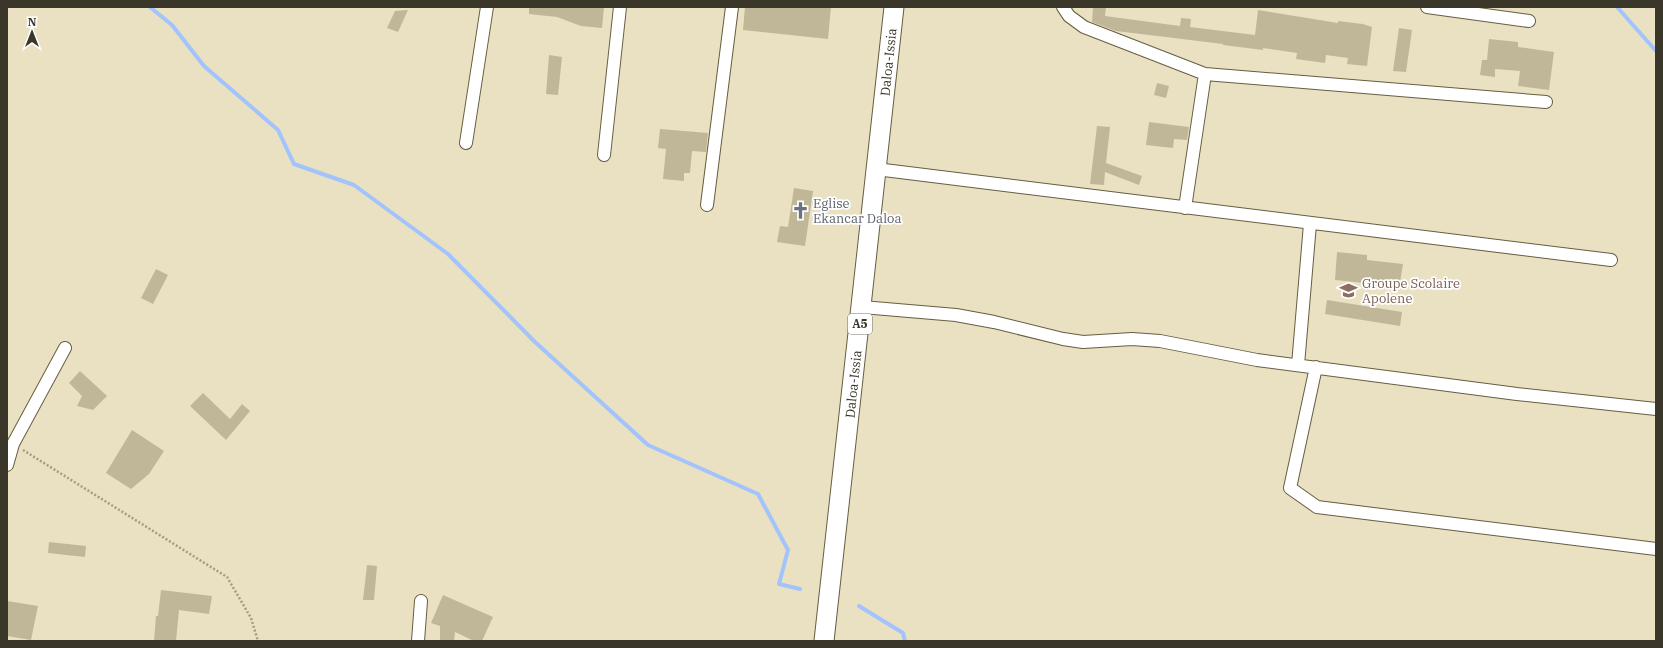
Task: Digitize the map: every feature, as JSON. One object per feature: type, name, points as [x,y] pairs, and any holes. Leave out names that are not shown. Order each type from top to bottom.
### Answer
[{"type":"main road","name":"Daloa-Issia","points":[[824,641],[894,7]]},
{"type":"street","points":[[466,143],[487,7]]},
{"type":"street","points":[[604,155],[620,7]]},
{"type":"street","points":[[707,205],[732,7]]},
{"type":"street","points":[[1063,7],[1069,16],[1084,27],[1205,74],[1546,102]]},
{"type":"street","points":[[1427,7],[1529,21]]},
{"type":"street","points":[[1184,208],[1205,74]]},
{"type":"street","points":[[876,169],[1610,260]]},
{"type":"street","points":[[1298,365],[1310,224]]},
{"type":"street","points":[[862,307],[956,315],[994,322],[1063,339],[1083,342],[1132,339],[1160,341],[1257,360],[1517,394],[1656,409]]},
{"type":"street","points":[[7,465],[13,444],[65,348]]},
{"type":"street","points":[[1316,367],[1290,488],[1317,507],[1656,549]]},
{"type":"street","points":[[418,641],[421,601]]},
{"type":"path","points":[[13,444],[227,577],[251,618],[258,641]]},
{"type":"building","points":[[529,7],[604,7],[602,28],[581,26],[557,17],[529,14]]},
{"type":"building","points":[[745,7],[831,7],[828,39],[743,30]]},
{"type":"building","points":[[1093,7],[1106,7],[1105,16],[1180,26],[1181,18],[1191,19],[1190,27],[1255,35],[1258,10],[1338,23],[1338,21],[1363,24],[1372,27],[1367,66],[1347,64],[1348,58],[1326,55],[1325,63],[1296,59],[1297,53],[1116,31],[1092,22]]},
{"type":"building","points":[[408,10],[398,32],[387,28],[395,11]]},
{"type":"building","points":[[1399,28],[1412,30],[1406,72],[1393,71]]},
{"type":"building","points":[[1489,39],[1518,42],[1518,47],[1554,52],[1549,90],[1518,86],[1520,71],[1495,69],[1495,77],[1480,75],[1482,60],[1487,60]]},
{"type":"building","points":[[549,55],[562,57],[558,95],[546,94]]},
{"type":"building","points":[[1157,83],[1169,86],[1166,98],[1154,95]]},
{"type":"building","points":[[1149,122],[1189,127],[1187,140],[1174,139],[1173,148],[1146,145]]},
{"type":"building","points":[[1097,126],[1110,127],[1106,163],[1142,176],[1139,185],[1105,172],[1104,185],[1090,184]]},
{"type":"building","points":[[660,129],[708,133],[706,152],[692,151],[690,173],[684,173],[684,181],[663,179],[666,149],[658,148]]},
{"type":"building","points":[[794,188],[813,191],[805,246],[777,242],[780,226],[788,227]]},
{"type":"building","points":[[1337,252],[1367,255],[1367,260],[1403,264],[1399,288],[1335,280]]},
{"type":"building","points":[[156,269],[168,275],[153,304],[141,298]]},
{"type":"building","points":[[1327,300],[1402,312],[1400,326],[1325,314]]},
{"type":"building","points":[[80,371],[107,396],[93,410],[77,406],[82,396],[69,383]]},
{"type":"building","points":[[203,393],[230,419],[242,404],[250,411],[226,440],[190,406]]},
{"type":"building","points":[[132,430],[164,451],[149,474],[131,489],[106,473]]},
{"type":"building","points":[[49,542],[86,546],[85,557],[48,553]]},
{"type":"building","points":[[367,565],[377,566],[374,600],[363,600]]},
{"type":"building","points":[[161,590],[212,596],[209,614],[179,610],[176,641],[154,641],[156,616],[158,616]]},
{"type":"building","points":[[443,595],[493,617],[482,641],[474,641],[455,632],[454,641],[440,641],[440,626],[431,623]]},
{"type":"building","points":[[7,601],[38,606],[31,640],[7,636]]},
{"type":"waterway","points":[[150,7],[172,25],[204,66],[278,130],[294,164],[354,185],[448,254],[535,342],[648,445],[758,494],[788,550],[779,584],[800,589]]},
{"type":"waterway","points":[[1617,7],[1656,51]]},
{"type":"waterway","points":[[859,606],[903,633],[905,641]]},
{"type":"place","name":"Eglise Ekancar Daloa","points":[[800,210]]},
{"type":"place","name":"Groupe Scolaire Apolene","points":[[1349,290]]}]
